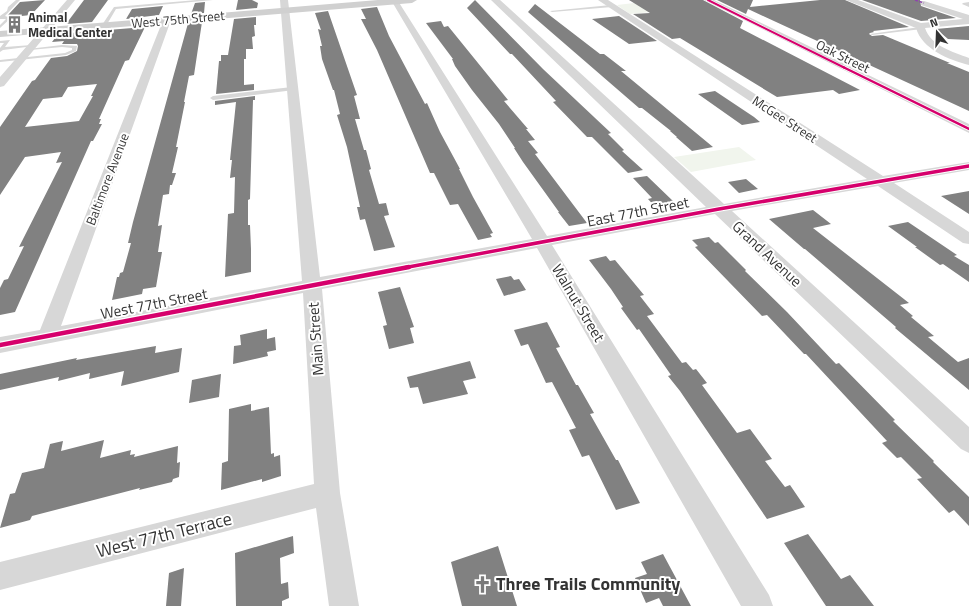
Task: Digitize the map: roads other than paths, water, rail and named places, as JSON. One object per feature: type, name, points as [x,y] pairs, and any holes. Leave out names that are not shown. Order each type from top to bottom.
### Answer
[{"type":"main road","name":"West 75th Street","points":[[0,34],[167,20],[284,5],[396,1]]},
{"type":"street","points":[[0,84],[71,0]]},
{"type":"street","name":"Grand Avenue","points":[[495,0],[969,442]]},
{"type":"street","name":"Oak Street","points":[[708,0],[969,129]]},
{"type":"street","points":[[850,0],[920,27],[969,20]]},
{"type":"street","name":"Walnut Street","points":[[396,1],[542,242],[758,606]]},
{"type":"street","name":"McGee Street","points":[[606,3],[969,239]]},
{"type":"street","points":[[924,3],[969,20]]},
{"type":"street","name":"Main Street","points":[[284,5],[312,285],[327,493],[344,606]]},
{"type":"street","name":"Baltimore Avenue","points":[[47,337],[167,20]]},
{"type":"street","points":[[920,27],[922,34],[930,43],[969,62]]},
{"type":"street","name":"East 77th Street","points":[[312,285],[542,242],[969,166]]},
{"type":"street","name":"West 77th Street","points":[[0,346],[312,285]]},
{"type":"street","name":"West 77th Terrace","points":[[0,576],[327,493]]},
{"type":"lane","points":[[1,18],[18,0]]},
{"type":"lane","points":[[104,25],[115,8],[211,0]]},
{"type":"lane","points":[[969,2],[964,4],[969,6]]},
{"type":"lane","points":[[552,11],[606,3]]},
{"type":"lane","points":[[0,27],[9,18],[1,18]]},
{"type":"lane","points":[[872,34],[920,27]]},
{"type":"lane","points":[[0,42],[8,41],[1,50]]},
{"type":"lane","points":[[0,61],[66,54],[74,51],[75,47],[62,46],[1,50]]},
{"type":"lane","points":[[213,98],[292,89]]},
{"type":"place","name":"Animal Medical Center","points":[[15,24]]},
{"type":"place","name":"Three Trails Community","points":[[483,584]]}]
